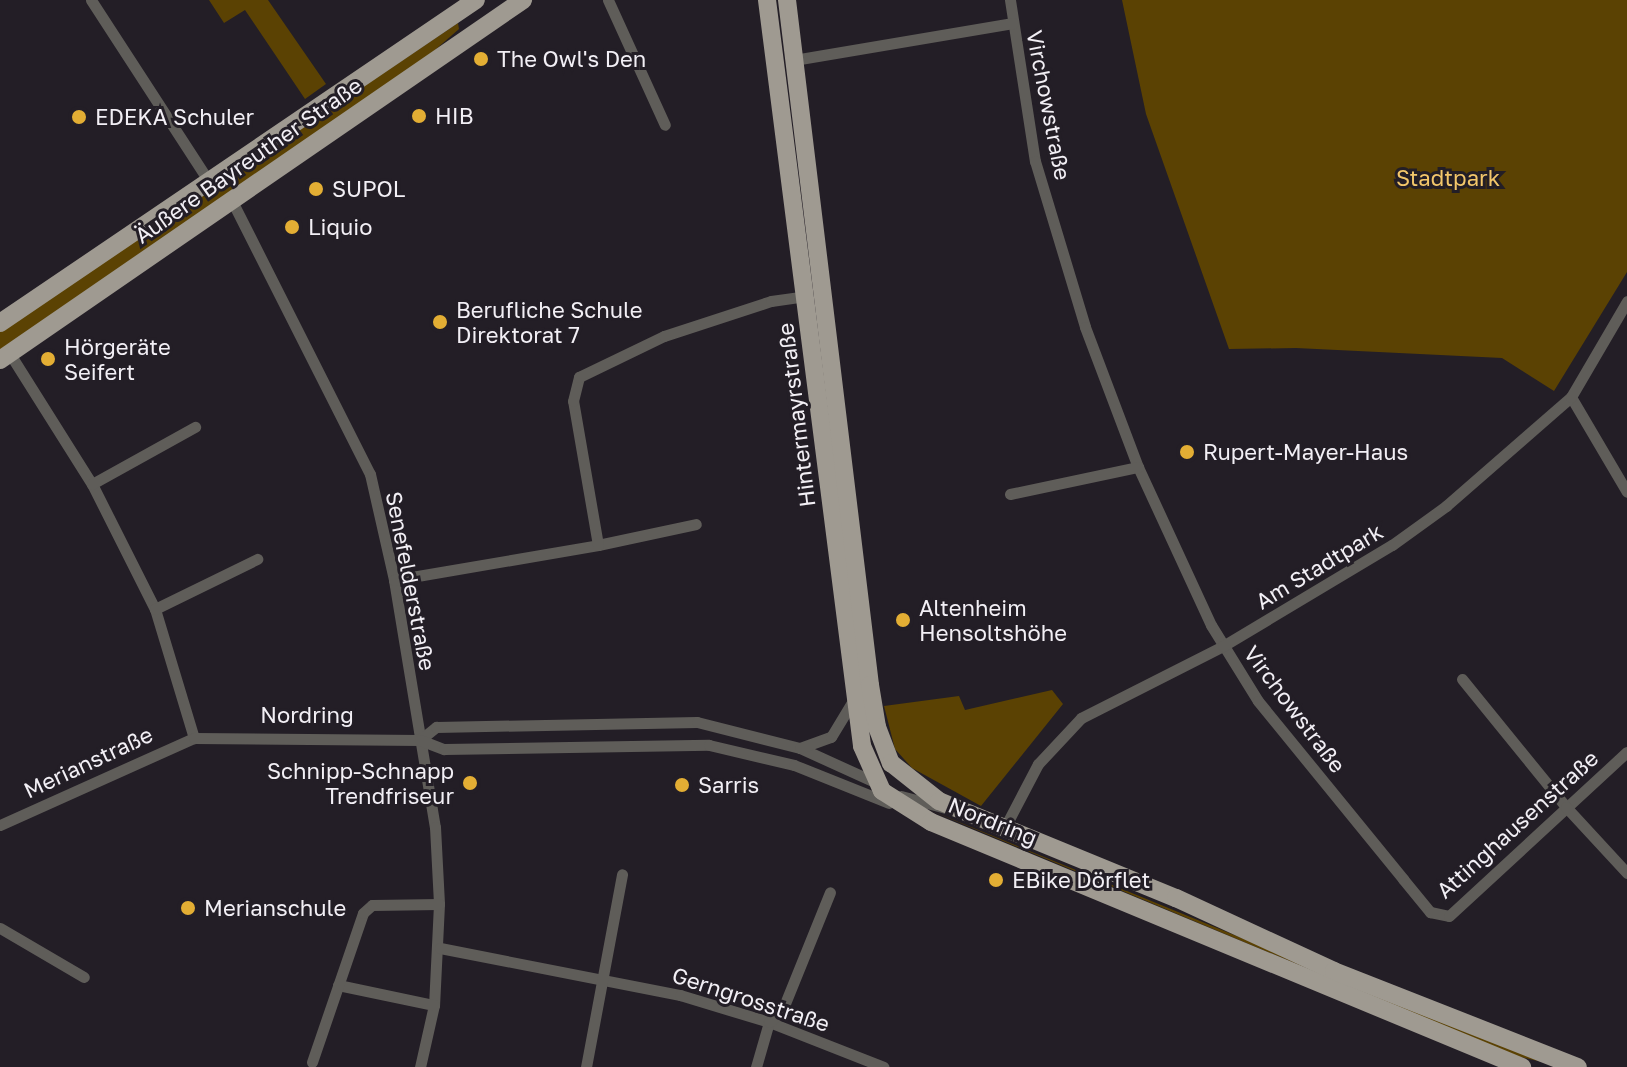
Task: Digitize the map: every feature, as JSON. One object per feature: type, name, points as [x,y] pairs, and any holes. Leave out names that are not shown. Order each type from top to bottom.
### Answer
[{"type":"main road","name":"Äußere Bayreuther Straße","points":[[0,323],[476,0]]},
{"type":"main road","name":"Äußere Bayreuther Straße","points":[[5,357],[523,0]]},
{"type":"main road","name":"Hintermayrstraße","points":[[767,0],[865,762],[876,782],[905,810]]},
{"type":"main road","name":"Hintermayrstraße","points":[[787,0],[872,699],[891,763]]},
{"type":"main road","points":[[458,13],[470,25],[468,38]]},
{"type":"main road","name":"Nordring","points":[[891,763],[920,790],[959,808],[1334,971],[1578,1067]]},
{"type":"main road","name":"Nordring","points":[[905,810],[1522,1067]]},
{"type":"street","points":[[91,0],[210,183]]},
{"type":"street","points":[[608,0],[665,125]]},
{"type":"street","name":"Virchowstraße","points":[[1010,0],[1035,161],[1085,327],[1138,467],[1223,646],[1258,701],[1430,912]]},
{"type":"street","name":"Virchowstraße","points":[[794,60],[1013,23]]},
{"type":"street","name":"Senefelderstraße","points":[[232,201],[370,474],[394,580],[435,827],[440,948],[434,1005],[420,1067]]},
{"type":"street","points":[[598,545],[573,401],[579,377],[664,336],[771,301],[806,296]]},
{"type":"street","name":"Am Stadtpark","points":[[1005,827],[1038,764],[1081,718],[1223,646],[1423,526],[1571,397],[1627,301]]},
{"type":"street","points":[[5,357],[92,484],[155,609],[194,738]]},
{"type":"street","points":[[1571,397],[1624,475],[1627,492]]},
{"type":"street","points":[[92,484],[195,427]]},
{"type":"street","points":[[1010,494],[1138,467]]},
{"type":"street","points":[[394,580],[666,534],[696,524]]},
{"type":"street","points":[[155,609],[257,559]]},
{"type":"street","points":[[1462,679],[1566,807],[1627,873]]},
{"type":"street","points":[[800,748],[831,737],[855,695]]},
{"type":"street","name":"Nordring","points":[[420,740],[436,727],[645,720],[732,728],[800,748],[932,808],[959,808]]},
{"type":"street","name":"Nordring","points":[[194,738],[420,740],[444,749],[709,745],[765,755],[905,810]]},
{"type":"street","name":"Merianstraße","points":[[0,825],[194,738]]},
{"type":"street","name":"Attinghausenstraße","points":[[1430,912],[1449,916],[1627,752]]},
{"type":"street","points":[[855,790],[876,782],[891,763]]},
{"type":"street","points":[[586,1067],[622,874]]},
{"type":"street","points":[[756,1067],[769,1022],[782,1011],[830,892]]},
{"type":"street","points":[[312,1062],[363,913],[372,905],[439,904]]},
{"type":"street","points":[[0,928],[84,977]]},
{"type":"street","name":"Gerngrosstraße","points":[[440,948],[604,976],[769,1022],[884,1067]]},
{"type":"street","points":[[338,985],[434,1005]]},
{"type":"green space","points":[[209,0],[268,0],[326,84],[305,99],[245,10],[224,23]]},
{"type":"green space","name":"Stadtpark","points":[[1122,0],[1627,0],[1627,272],[1554,391],[1502,358],[1296,348],[1229,349],[1146,114]]},
{"type":"green space","points":[[458,23],[459,29],[427,57],[0,351],[0,331]]},
{"type":"green space","points":[[1052,690],[1063,704],[981,806],[912,768],[895,749],[884,706],[959,696],[965,710]]},
{"type":"green space","points":[[927,809],[1283,955],[1564,1067],[1516,1056]]},
{"type":"place","name":"The Owl's Den","points":[[481,59]]},
{"type":"place","name":"HIB","points":[[419,116]]},
{"type":"place","name":"EDEKA Schuler","points":[[79,117]]},
{"type":"place","name":"SUPOL","points":[[316,189]]},
{"type":"place","name":"Liquio","points":[[292,227]]},
{"type":"place","name":"Berufliche Schule Direktorat 7","points":[[440,322]]},
{"type":"place","name":"Hörgeräte Seifert","points":[[48,359]]},
{"type":"place","name":"Rupert-Mayer-Haus","points":[[1187,452]]},
{"type":"place","name":"Altenheim Hensoltshöhe","points":[[903,620]]},
{"type":"place","name":"Schnipp-Schnapp Trendfriseur","points":[[470,783]]},
{"type":"place","name":"Sarris","points":[[682,785]]},
{"type":"place","name":"EBike Dörflet","points":[[996,880]]},
{"type":"place","name":"Merianschule","points":[[188,908]]}]
